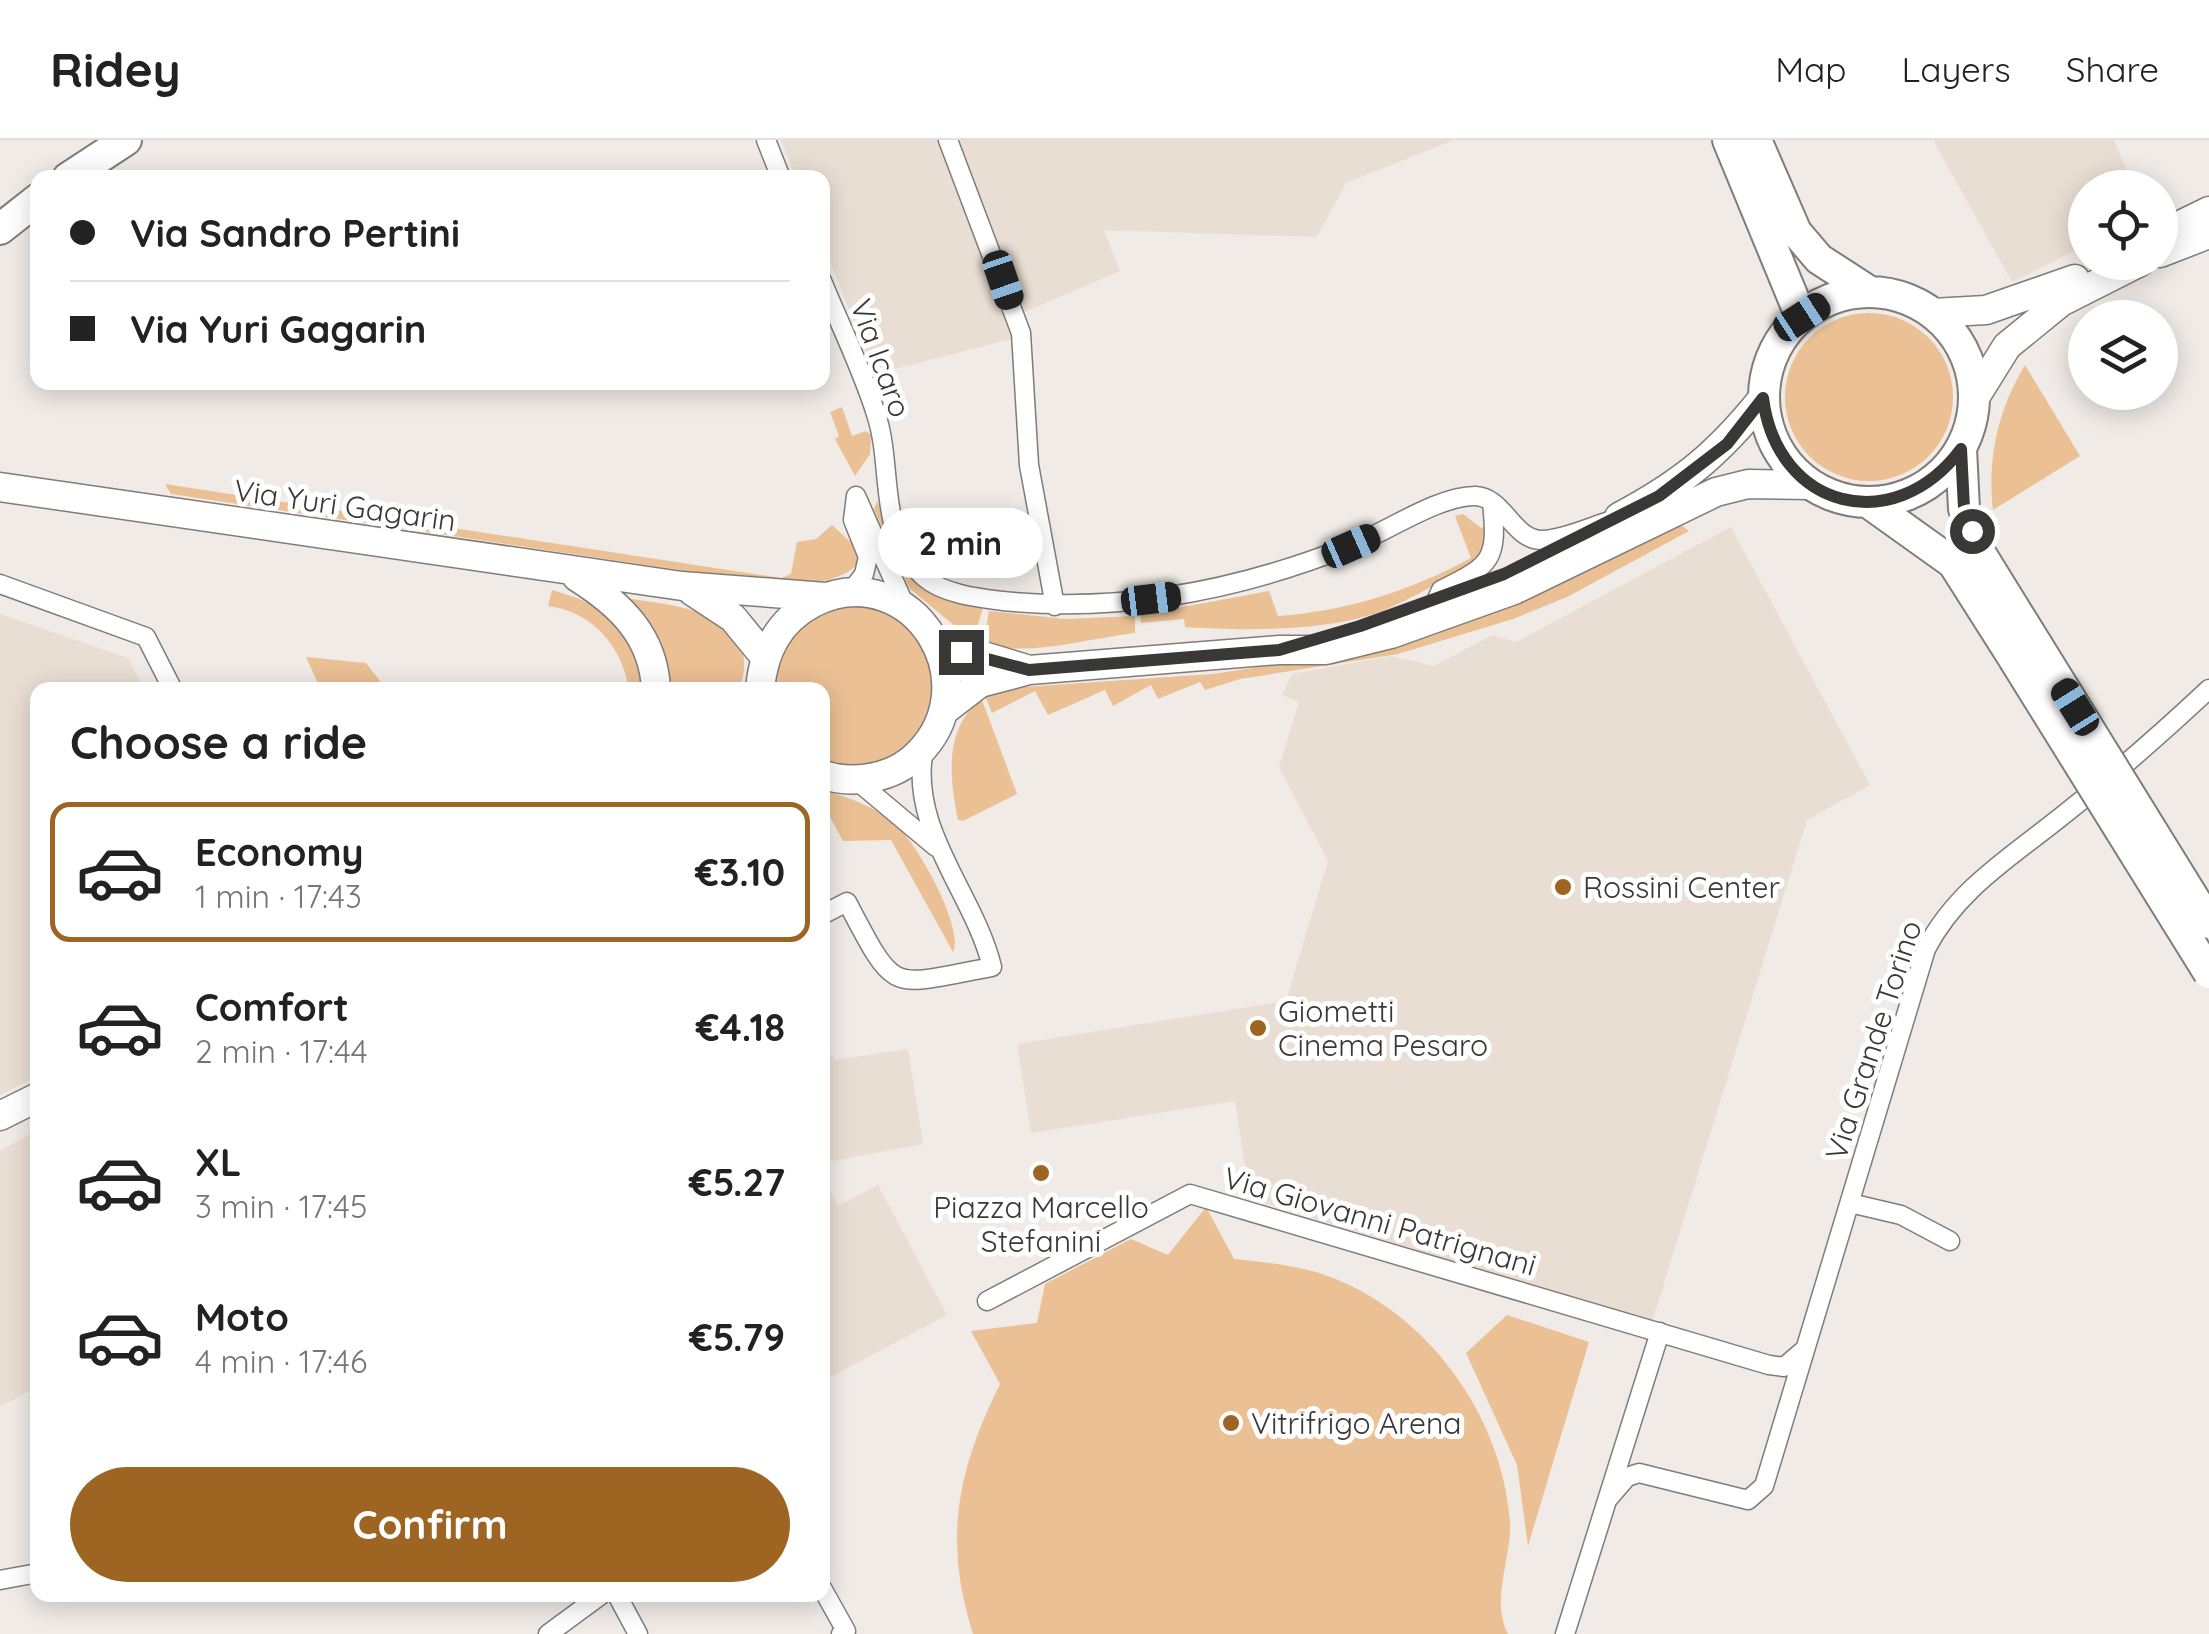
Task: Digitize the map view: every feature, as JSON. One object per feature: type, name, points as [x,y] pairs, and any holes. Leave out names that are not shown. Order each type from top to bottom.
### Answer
[{"type":"main road","points":[[80,170],[126,140]]},
{"type":"main road","points":[[1728,140],[1802,317]]},
{"type":"main road","points":[[1756,140],[1796,232],[1819,260],[1870,292],[1912,302],[1932,313],[1963,351],[1974,399]]},
{"type":"main road","points":[[0,229],[30,205]]},
{"type":"main road","points":[[2178,226],[2209,211]]},
{"type":"main road","points":[[2178,246],[2209,234]]},
{"type":"main road","points":[[1932,313],[2002,305],[2073,280]]},
{"type":"main road","points":[[2104,280],[2060,302],[2007,346],[1974,399],[1961,449],[1964,508],[2025,652],[2209,974]]},
{"type":"main road","points":[[1279,650],[1436,601],[1504,574],[1616,519],[1699,469],[1727,444],[1763,398],[1774,353],[1802,317],[1846,295],[1870,292]]},
{"type":"main road","points":[[1763,398],[1776,447],[1810,484],[1838,498],[1869,503],[1896,499],[1922,488],[1944,471],[1961,449]]},
{"type":"main road","points":[[830,775],[856,780],[904,766],[924,749],[945,710],[980,683],[1029,670],[1279,650],[1326,650],[1391,634],[1476,605],[1716,492],[1748,484],[1810,484]]},
{"type":"main road","name":"Via Yuri Gagarin","points":[[0,487],[682,586],[870,594],[906,608]]},
{"type":"main road","points":[[1869,503],[1953,563],[2025,652],[2209,923]]},
{"type":"main road","points":[[567,571],[605,594],[629,617],[646,642],[654,682]]},
{"type":"main road","name":"Via Yuri Gagarin","points":[[682,586],[733,618],[765,657]]},
{"type":"main road","points":[[761,682],[765,657],[778,631],[799,611],[837,595]]},
{"type":"main road","points":[[906,608],[936,642],[945,664],[945,710]]},
{"type":"main road","points":[[936,642],[1029,670]]},
{"type":"main road","points":[[0,1116],[30,1100]]},
{"type":"street","points":[[766,140],[778,170]]},
{"type":"street","points":[[948,140],[1020,332],[1030,465],[1055,606]]},
{"type":"street","name":"Via Icaro","points":[[830,301],[876,415],[892,521],[905,552],[924,577],[943,588],[988,599],[1055,606],[1184,595],[1252,580],[1351,546],[1432,509],[1477,496],[1492,502]]},
{"type":"street","points":[[837,595],[864,574],[868,557],[853,520],[856,496],[884,473]]},
{"type":"street","points":[[856,496],[906,608]]},
{"type":"street","points":[[1492,502],[1525,536],[1542,540],[1616,519]]},
{"type":"street","points":[[1436,601],[1440,590],[1484,568],[1492,554],[1496,542],[1492,502]]},
{"type":"street","points":[[0,584],[146,636],[169,682]]},
{"type":"street","name":"Via Grande Torino","points":[[1609,1498],[1627,1477],[1639,1473],[1729,1498],[1748,1500],[1757,1496],[1764,1486],[1808,1345],[1926,950],[1941,919],[1963,894],[2065,814],[2209,689]]},
{"type":"street","points":[[830,910],[847,902],[882,968],[894,978],[917,980],[992,967],[978,922],[941,852],[920,796],[924,749]]},
{"type":"street","points":[[856,780],[941,852]]},
{"type":"street","name":"Via Giovanni Patrignani","points":[[986,1301],[1190,1194],[1660,1332]]},
{"type":"street","points":[[1850,1203],[1901,1215],[1950,1240]]},
{"type":"street","points":[[1565,1634],[1660,1332],[1784,1368],[1808,1345]]},
{"type":"street","points":[[0,1580],[30,1574]]},
{"type":"street","points":[[548,1634],[591,1602]]},
{"type":"street","points":[[621,1602],[638,1634]]},
{"type":"street","points":[[830,1602],[846,1631],[841,1634]]},
{"type":"shaded area","points":[[781,140],[1454,140],[1346,183],[1317,237],[1104,230],[1120,271],[1010,318],[1015,338],[875,374],[830,262],[830,170],[793,170]]},
{"type":"shaded area","points":[[1933,140],[2114,140],[2127,170],[2068,170],[2068,254],[2012,282]]},
{"type":"shaded area","points":[[1869,313],[1901,319],[1929,337],[1947,365],[1953,397],[1947,429],[1929,457],[1901,475],[1869,481],[1837,475],[1809,457],[1791,429],[1785,397],[1791,365],[1809,337],[1837,319]]},
{"type":"shaded area","points":[[2025,365],[2080,456],[1993,510],[1993,453],[2001,417]]},
{"type":"shaded area","points":[[842,407],[852,436],[866,431],[871,435],[870,454],[855,476],[835,439],[839,436],[830,412]]},
{"type":"shaded area","points":[[165,484],[781,578],[791,574],[797,542],[816,539],[832,525],[855,546],[859,559],[837,577],[781,585],[171,494]]},
{"type":"shaded area","points":[[877,501],[904,563],[984,605],[973,641],[909,588],[874,509]]},
{"type":"shaded area","points":[[1463,514],[1481,528],[1486,526],[1485,546],[1476,560],[1408,599],[1365,617],[1315,626],[1260,629],[1185,627],[1184,619],[1141,623],[1140,615],[1269,591],[1278,616],[1353,604],[1401,590],[1471,558],[1455,516]]},
{"type":"shaded area","points":[[1676,521],[1689,531],[1567,597],[1513,619],[1398,654],[1240,679],[1205,690],[1200,682],[1158,699],[1151,685],[1113,706],[1105,690],[1048,715],[1035,691],[992,713],[985,696],[1023,687],[1213,674],[1358,652]]},
{"type":"shaded area","name":"Rossini Center","points":[[1731,527],[1870,785],[1807,820],[1652,1322],[1250,1199],[1235,1101],[1031,1133],[1017,1044],[1286,1001],[1328,861],[1279,767],[1299,702],[1282,695],[1292,674],[1391,656],[1434,666],[1492,635],[1516,642]]},
{"type":"shaded area","points":[[552,590],[607,613],[627,634],[645,682],[627,682],[620,659],[592,624],[579,615],[548,606]]},
{"type":"shaded area","points":[[617,597],[708,616],[727,627],[739,642],[744,663],[740,682],[660,682]]},
{"type":"shaded area","points":[[850,605],[879,610],[895,616],[914,632],[926,651],[933,696],[916,739],[899,755],[870,766],[830,762],[830,682],[774,682],[786,642],[794,632]]},
{"type":"shaded area","points":[[989,611],[1066,619],[1135,616],[1135,633],[1041,648],[983,645]]},
{"type":"shaded area","points":[[0,614],[128,658],[140,682],[30,682],[30,1080],[0,1095]]},
{"type":"shaded area","points":[[306,657],[366,663],[380,681],[380,682],[317,682]]},
{"type":"shaded area","points":[[982,700],[1017,794],[963,821],[958,820],[955,805],[952,755],[961,724]]},
{"type":"shaded area","points":[[830,793],[873,809],[907,838],[928,869],[946,907],[955,941],[953,952],[891,840],[843,841],[830,817]]},
{"type":"shaded area","points":[[908,1049],[923,1144],[830,1162],[830,1053],[834,1060]]},
{"type":"shaded area","points":[[30,1134],[30,1391],[0,1407],[0,1151]]},
{"type":"shaded area","points":[[878,1185],[947,1315],[830,1377],[830,1191],[838,1206]]},
{"type":"shaded area","name":"Vitrifrigo Arena","points":[[1206,1207],[1234,1259],[1303,1269],[1362,1292],[1396,1314],[1453,1372],[1475,1406],[1504,1481],[1510,1535],[1501,1607],[1508,1634],[973,1634],[959,1568],[959,1506],[973,1447],[1000,1384],[971,1331],[1037,1323],[1045,1284],[1131,1239],[1168,1255]]},
{"type":"shaded area","points":[[1507,1315],[1589,1342],[1528,1546],[1517,1465],[1466,1353]]},
{"type":"place","name":"Rossini Center","points":[[1563,887]]},
{"type":"place","name":"Giometti Cinema Pesaro","points":[[1258,1028]]},
{"type":"place","name":"Piazza Marcello Stefanini","points":[[1041,1173]]},
{"type":"place","name":"Vitrifrigo Arena","points":[[1231,1423]]},
{"type":"route","points":[[961,652],[1029,670],[1279,650],[1360,626],[1504,574],[1659,496],[1727,444],[1763,398],[1766,423],[1790,468],[1838,498],[1869,503],[1896,499],[1922,488],[1944,471],[1961,449],[1964,508],[1972,531]]}]
